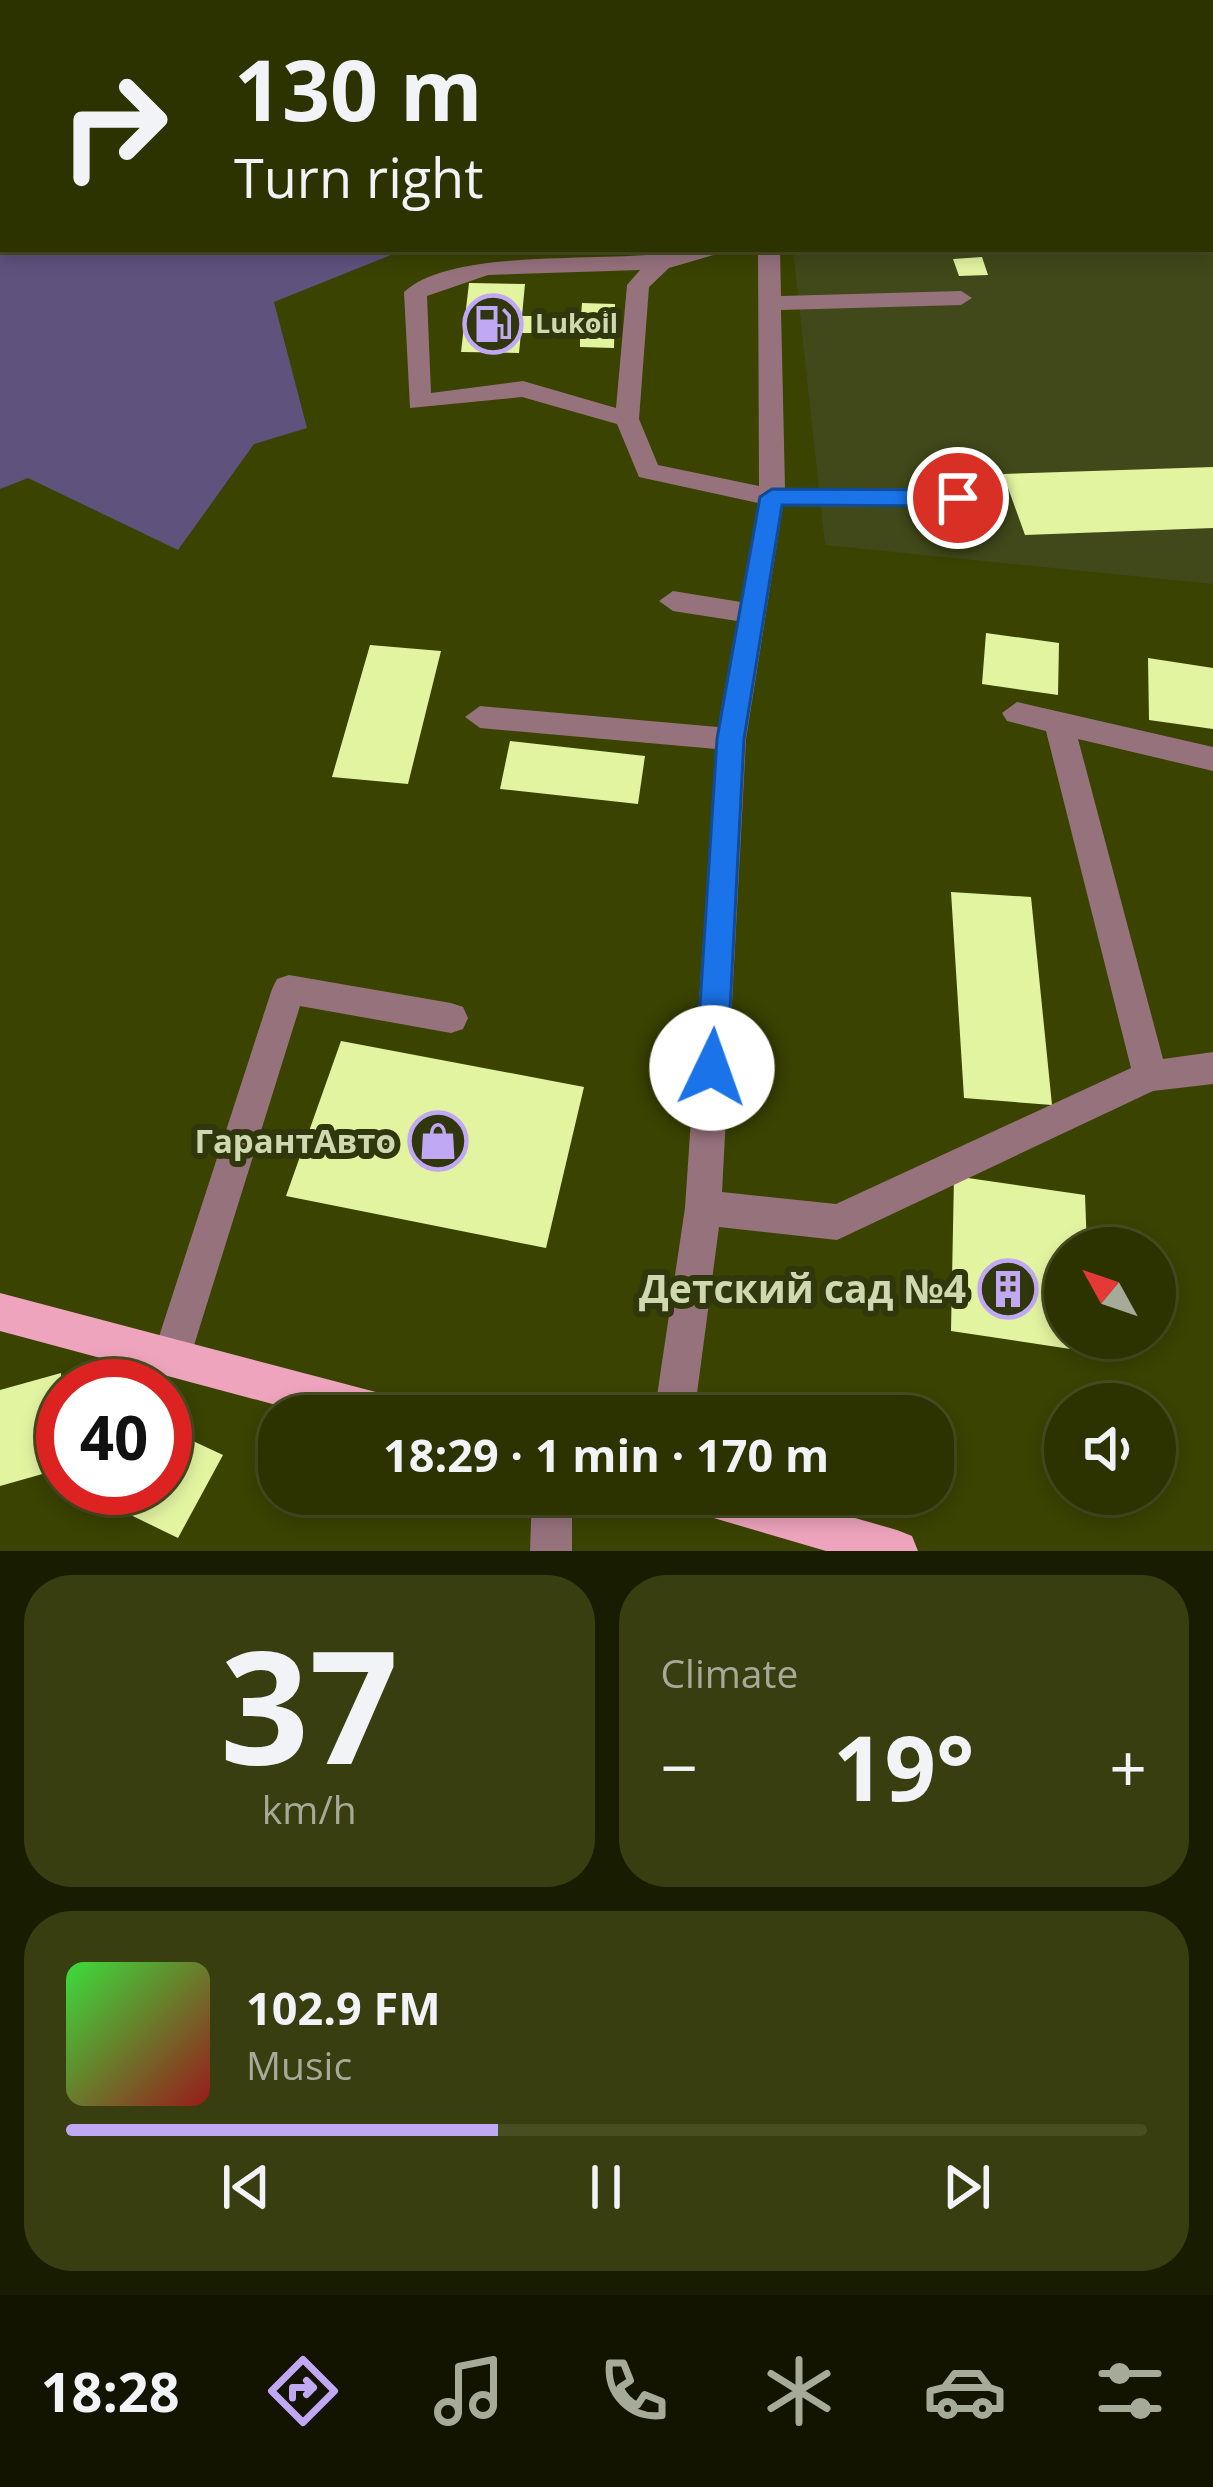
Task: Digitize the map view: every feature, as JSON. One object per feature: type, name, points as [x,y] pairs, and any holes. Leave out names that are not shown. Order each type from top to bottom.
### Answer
[{"type":"main road","points":[[0,1312],[317,1395]]},
{"type":"main road","points":[[773,1515],[897,1551]]},
{"type":"street","points":[[627,419],[524,389],[418,402],[415,292],[486,268],[661,263],[710,252]]},
{"type":"street","points":[[677,1395],[704,1208],[731,739],[772,497],[769,252]]},
{"type":"street","points":[[661,263],[638,285],[627,419],[648,471],[772,497],[958,498]]},
{"type":"street","points":[[772,303],[961,298]]},
{"type":"street","points":[[673,601],[750,613]]},
{"type":"street","points":[[1017,712],[1213,759]]},
{"type":"street","points":[[480,717],[731,739]]},
{"type":"street","points":[[1058,719],[1150,1076]]},
{"type":"street","points":[[172,1354],[289,988],[451,1018]]},
{"type":"street","points":[[704,1208],[837,1222],[1150,1076],[1213,1068]]},
{"type":"street","points":[[551,1551],[552,1515]]},
{"type":"shaded area","points":[[0,252],[399,252],[274,302],[307,428],[254,444],[178,550],[28,478],[0,489]]},
{"type":"shaded area","points":[[793,252],[1213,252],[1213,584],[825,545]]},
{"type":"building","points":[[982,257],[988,275],[959,276],[953,259]]},
{"type":"building","name":"Lukoil","points":[[469,283],[525,284],[522,316],[581,316],[582,303],[615,304],[614,348],[580,347],[580,333],[521,333],[519,353],[461,352]]},
{"type":"building","points":[[1213,467],[1213,528],[1025,535],[1003,474]]},
{"type":"building","points":[[986,633],[1059,643],[1058,695],[982,684]]},
{"type":"building","points":[[370,645],[441,651],[408,784],[332,777]]},
{"type":"building","points":[[1148,658],[1213,668],[1213,729],[1149,720]]},
{"type":"building","points":[[510,741],[645,756],[638,804],[500,789]]},
{"type":"building","points":[[951,892],[1031,897],[1052,1105],[964,1098]]},
{"type":"building","name":"ГарантАвто","points":[[341,1041],[584,1087],[546,1248],[286,1196]]},
{"type":"building","name":"Детский сад №4","points":[[954,1176],[1085,1195],[1086,1227],[1044,1227],[1044,1345],[951,1331]]},
{"type":"building","points":[[36,1380],[36,1476],[0,1486],[0,1390]]},
{"type":"building","points":[[192,1441],[223,1455],[192,1512]]},
{"type":"building","points":[[131,1515],[190,1515],[178,1538]]},
{"type":"place","name":"Lukoil","points":[[493,324]]},
{"type":"place","name":"ГарантАвто","points":[[438,1141]]},
{"type":"place","name":"Детский сад №4","points":[[1008,1289]]},
{"type":"route","points":[[712,1068],[731,739],[772,497],[958,498]]}]
